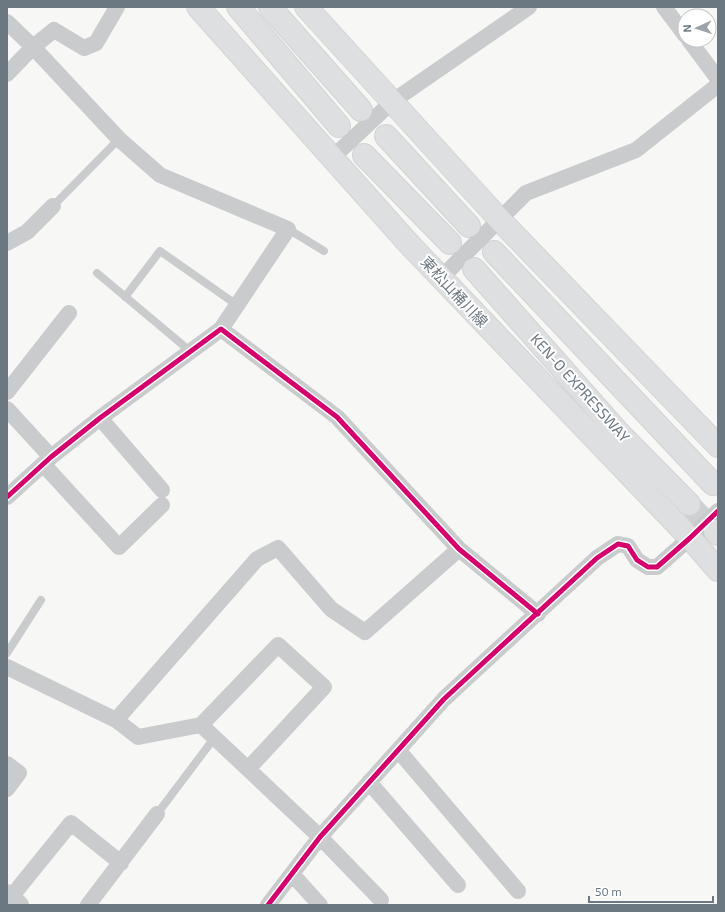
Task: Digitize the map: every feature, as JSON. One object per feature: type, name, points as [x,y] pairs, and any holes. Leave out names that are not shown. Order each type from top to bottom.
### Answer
[{"type":"main road","name":"東松山桶川線","points":[[198,7],[441,278],[690,538],[718,570]]},
{"type":"main road","points":[[238,7],[339,126]]},
{"type":"main road","points":[[270,7],[361,110]]},
{"type":"main road","points":[[306,7],[499,219],[718,446]]},
{"type":"main road","points":[[386,136],[470,226]]},
{"type":"main road","points":[[364,156],[450,243]]},
{"type":"main road","name":"KEN-O EXPRESSWAY","points":[[494,252],[713,484]]},
{"type":"main road","name":"KEN-O EXPRESSWAY","points":[[474,268],[619,432],[690,504]]},
{"type":"street","points":[[7,74],[34,47],[54,30],[84,48],[96,43],[117,7]]},
{"type":"street","points":[[332,158],[393,101],[528,7]]},
{"type":"street","points":[[664,7],[677,24]]},
{"type":"street","points":[[7,22],[34,47],[119,139],[160,175],[288,229],[221,328],[100,418],[47,460],[7,497]]},
{"type":"street","points":[[695,48],[718,79]]},
{"type":"street","points":[[441,278],[526,193],[636,150],[718,85]]},
{"type":"street","points":[[7,243],[27,232],[53,206]]},
{"type":"street","points":[[7,392],[69,313]]},
{"type":"street","points":[[221,328],[337,417],[459,549],[538,614]]},
{"type":"street","points":[[7,408],[47,460],[119,548],[162,497],[100,418]]},
{"type":"street","points":[[268,905],[320,838],[444,699],[597,558],[618,544],[628,546],[637,560],[648,567],[657,567],[690,538],[717,525]]},
{"type":"street","points":[[116,720],[257,559],[278,548],[330,609],[365,632],[459,549]]},
{"type":"street","points":[[9,672],[116,720],[138,737],[201,725],[278,645],[324,687],[248,769]]},
{"type":"street","points":[[201,725],[320,838],[381,900]]},
{"type":"street","points":[[398,750],[518,891]]},
{"type":"street","points":[[7,764],[19,774],[7,789]]},
{"type":"street","points":[[370,782],[458,885]]},
{"type":"street","points":[[88,905],[157,814]]},
{"type":"street","points":[[11,900],[71,823],[121,863]]},
{"type":"street","points":[[292,874],[320,905]]},
{"type":"lane","points":[[53,206],[119,139]]},
{"type":"lane","points":[[288,229],[324,251]]},
{"type":"lane","points":[[124,296],[160,251],[237,305]]},
{"type":"lane","points":[[97,273],[190,351]]},
{"type":"lane","points":[[7,653],[41,600]]},
{"type":"lane","points":[[157,814],[215,737]]},
{"type":"tunnel","points":[[689,504],[715,531]]},
{"type":"cycle path","points":[[7,497],[51,457],[100,418],[221,329],[337,417],[459,549],[538,614]]},
{"type":"cycle path","points":[[268,905],[320,837],[444,699],[597,558],[618,544],[628,546],[637,560],[648,567],[657,567],[718,511]]}]
